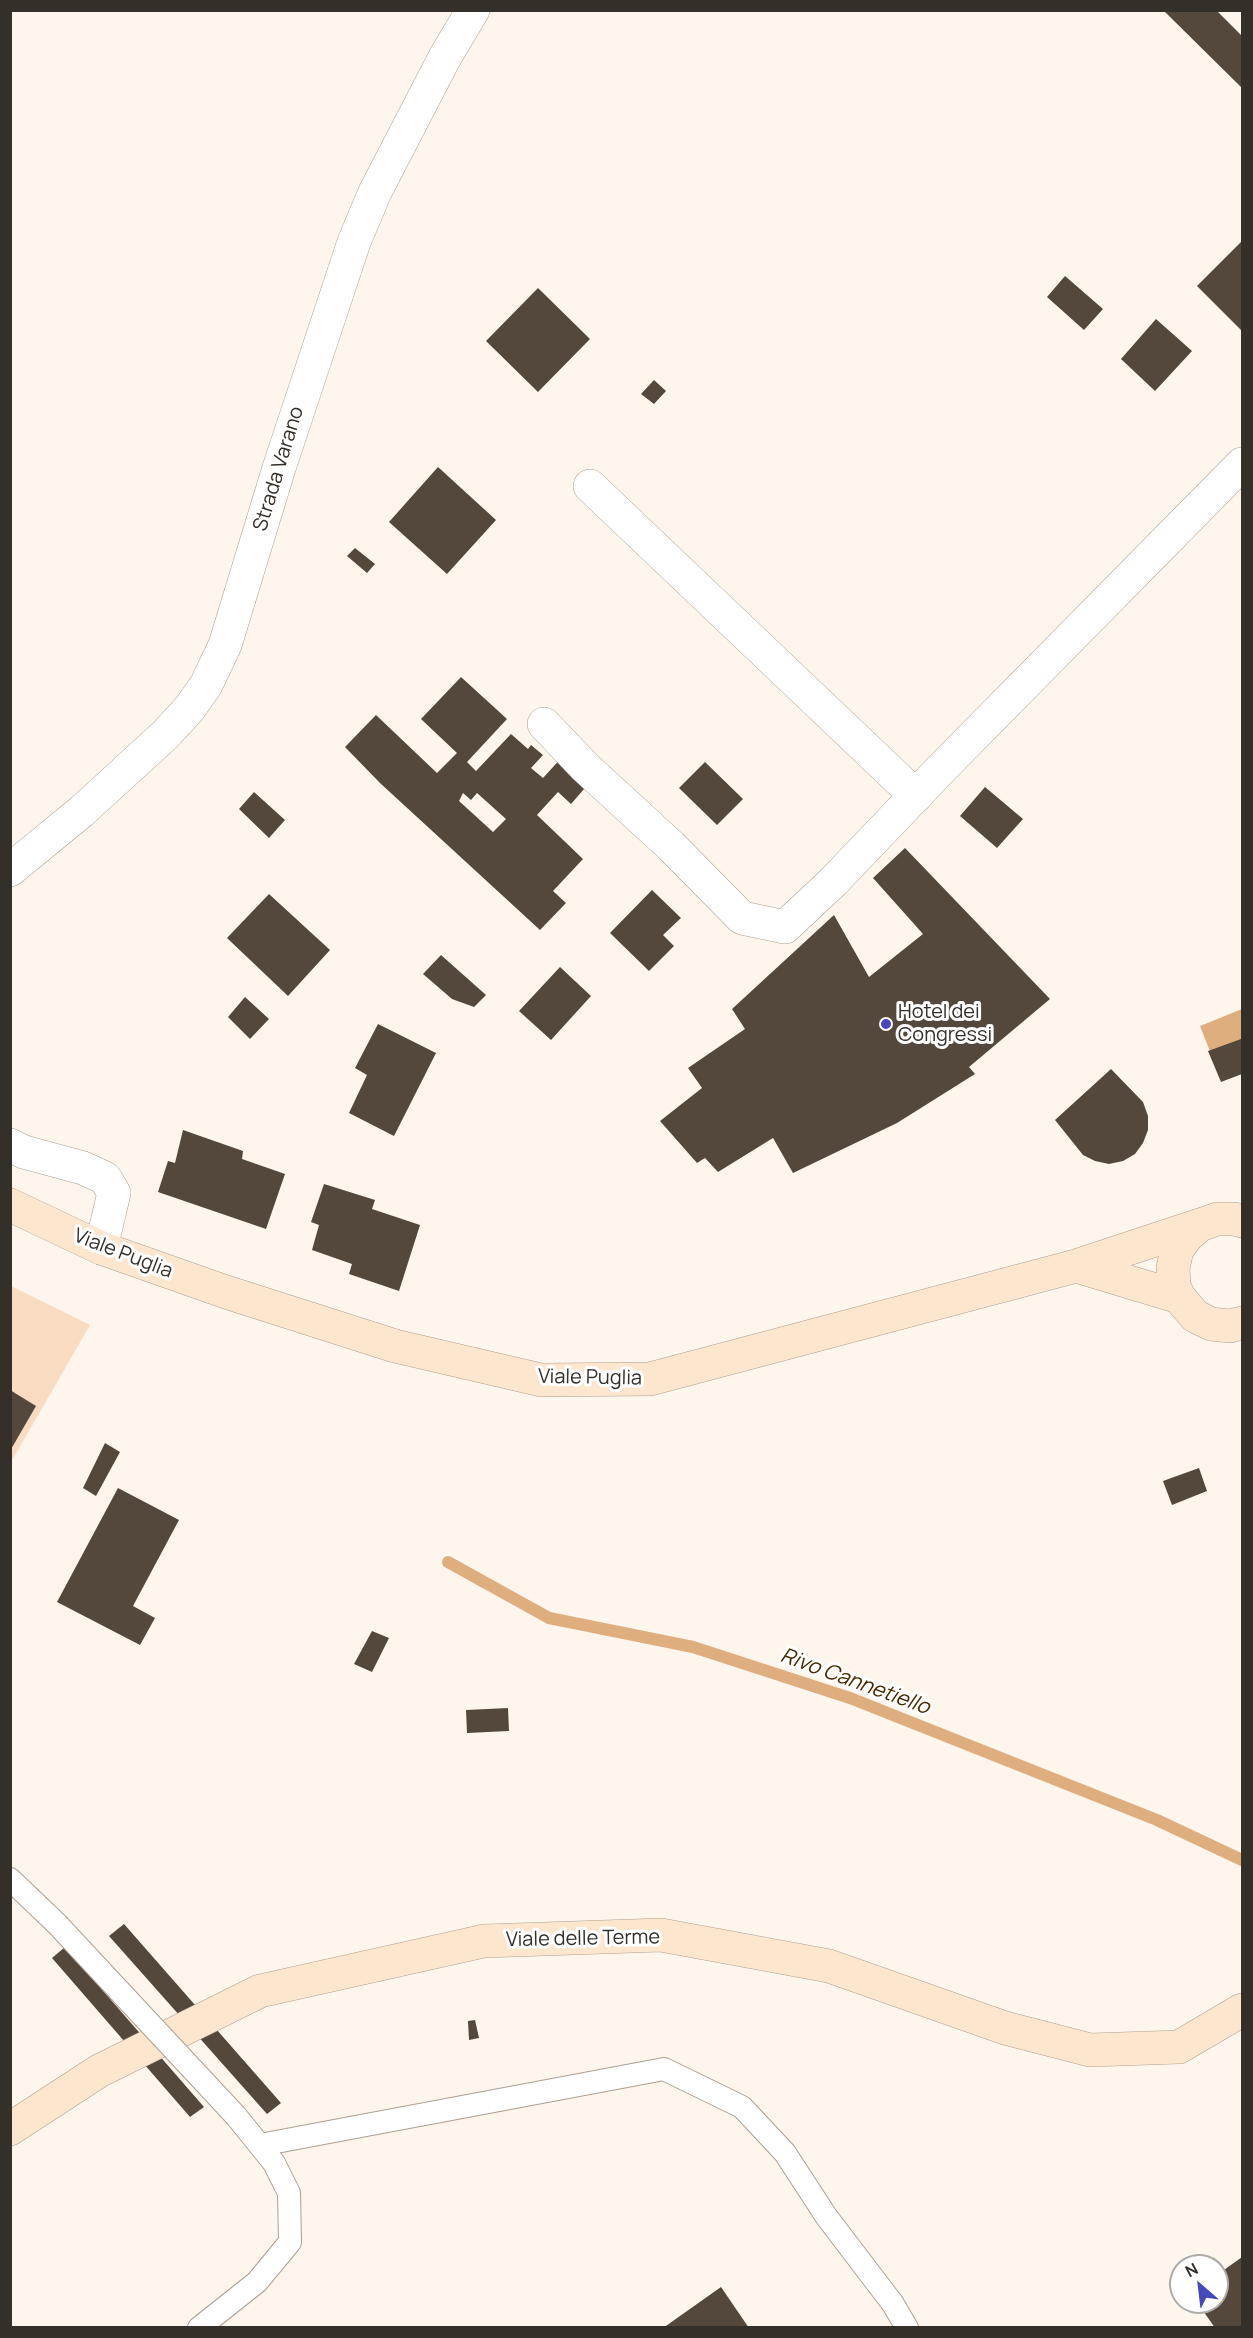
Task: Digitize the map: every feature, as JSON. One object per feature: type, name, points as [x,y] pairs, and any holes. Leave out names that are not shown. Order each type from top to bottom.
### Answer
[{"type":"main road","name":"Viale Puglia","points":[[10,1205],[101,1248],[226,1292],[395,1346],[541,1380],[650,1379],[1076,1266],[1217,1219],[1240,1219]]},
{"type":"main road","points":[[1200,1225],[1187,1236],[1177,1250],[1173,1268],[1174,1286],[1179,1297],[1195,1316],[1227,1324],[1242,1347]]},
{"type":"main road","points":[[1076,1266],[1179,1297]]},
{"type":"main road","name":"Viale delle Terme","points":[[10,2129],[26,2109],[260,1991],[484,1941],[661,1935],[829,1966],[1005,2028],[1090,2050],[1179,2047],[1242,2010]]},
{"type":"street","name":"Strada Varano","points":[[10,870],[82,812],[165,735],[189,709],[206,685],[225,645],[293,424],[354,242],[375,192],[445,57],[473,10]]},
{"type":"street","points":[[544,724],[585,767],[671,846],[742,918],[785,927],[833,882],[1242,464]]},
{"type":"street","points":[[590,486],[916,796]]},
{"type":"street","points":[[10,1145],[24,1152],[83,1168],[105,1178],[114,1193],[101,1248]]},
{"type":"lane","points":[[10,1879],[57,1924],[236,2116],[274,2163],[289,2193],[290,2242],[257,2282],[199,2328]]},
{"type":"lane","points":[[260,2145],[664,2068],[742,2107],[785,2153],[826,2216],[893,2304],[907,2328]]},
{"type":"shaded area","points":[[1242,1009],[1242,1053],[1215,1064],[1200,1026]]},
{"type":"shaded area","points":[[11,1286],[90,1325],[11,1462]]},
{"type":"building","points":[[1163,10],[1216,10],[1242,36],[1242,88]]},
{"type":"building","points":[[1242,241],[1242,331],[1197,286]]},
{"type":"building","points":[[1065,276],[1103,309],[1084,330],[1047,297]]},
{"type":"building","points":[[538,288],[590,339],[538,392],[486,341]]},
{"type":"building","points":[[1156,319],[1192,351],[1155,391],[1121,359]]},
{"type":"building","points":[[654,380],[666,391],[654,404],[641,394]]},
{"type":"building","points":[[438,467],[496,520],[447,574],[389,522]]},
{"type":"building","points":[[355,548],[375,564],[367,573],[347,556]]},
{"type":"building","points":[[461,677],[507,719],[467,762],[476,771],[511,734],[528,749],[531,745],[543,755],[531,768],[543,778],[564,755],[591,781],[571,804],[558,792],[537,815],[583,859],[553,891],[566,903],[540,930],[380,783],[345,747],[376,715],[437,773],[457,753],[421,719]],"holes":[[[463,793],[471,800],[477,793],[506,819],[493,832],[459,801]]]},
{"type":"building","points":[[705,762],[743,799],[717,825],[679,788]]},
{"type":"building","points":[[985,787],[1023,819],[997,848],[960,816]]},
{"type":"building","points":[[254,792],[285,820],[269,838],[239,809]]},
{"type":"building","points":[[905,848],[1050,999],[969,1067],[975,1074],[897,1123],[793,1173],[773,1138],[718,1172],[705,1158],[697,1163],[660,1121],[702,1088],[688,1068],[745,1029],[732,1009],[834,915],[869,977],[923,934],[873,878]]},
{"type":"building","points":[[652,890],[681,918],[663,935],[674,946],[649,971],[610,933]]},
{"type":"building","points":[[269,894],[330,950],[288,996],[227,938]]},
{"type":"building","points":[[441,955],[486,995],[474,1007],[452,999],[423,974]]},
{"type":"building","points":[[560,967],[591,996],[551,1040],[519,1011]]},
{"type":"building","points":[[245,997],[269,1019],[250,1039],[228,1017]]},
{"type":"building","points":[[378,1024],[436,1053],[394,1136],[349,1113],[367,1075],[355,1068]]},
{"type":"building","points":[[1241,1039],[1242,1074],[1221,1082],[1208,1051]]},
{"type":"building","points":[[1111,1069],[1143,1102],[1148,1116],[1148,1130],[1135,1154],[1123,1161],[1109,1164],[1083,1155],[1055,1120]]},
{"type":"building","points":[[183,1130],[243,1151],[242,1159],[285,1174],[266,1229],[158,1192],[168,1161],[175,1163]]},
{"type":"building","points":[[324,1184],[375,1200],[372,1209],[420,1225],[399,1291],[349,1274],[352,1264],[312,1250],[319,1225],[311,1222]]},
{"type":"building","points":[[10,1390],[36,1406],[10,1451]]},
{"type":"building","points":[[105,1443],[120,1452],[96,1496],[83,1488]]},
{"type":"building","points":[[1199,1468],[1207,1491],[1172,1505],[1163,1481]]},
{"type":"building","points":[[118,1488],[179,1520],[133,1606],[155,1618],[140,1645],[57,1602]]},
{"type":"building","points":[[372,1631],[389,1638],[372,1672],[354,1664]]},
{"type":"building","points":[[508,1708],[509,1731],[467,1733],[466,1710]]},
{"type":"building","points":[[124,1924],[281,2103],[267,2114],[109,1936]]},
{"type":"building","points":[[65,1947],[204,2107],[190,2117],[52,1958]]},
{"type":"building","points":[[475,2020],[479,2038],[469,2040],[468,2021]]},
{"type":"building","points":[[1242,2257],[1242,2328],[1215,2328],[1205,2314],[1229,2314],[1229,2266]]},
{"type":"building","points":[[721,2287],[749,2328],[663,2328]]},
{"type":"waterway","name":"Rivo Cannetiello","points":[[448,1562],[549,1618],[693,1647],[850,1698],[1157,1820],[1242,1860]]},
{"type":"place","name":"Hotel dei Congressi","points":[[886,1024]]}]
